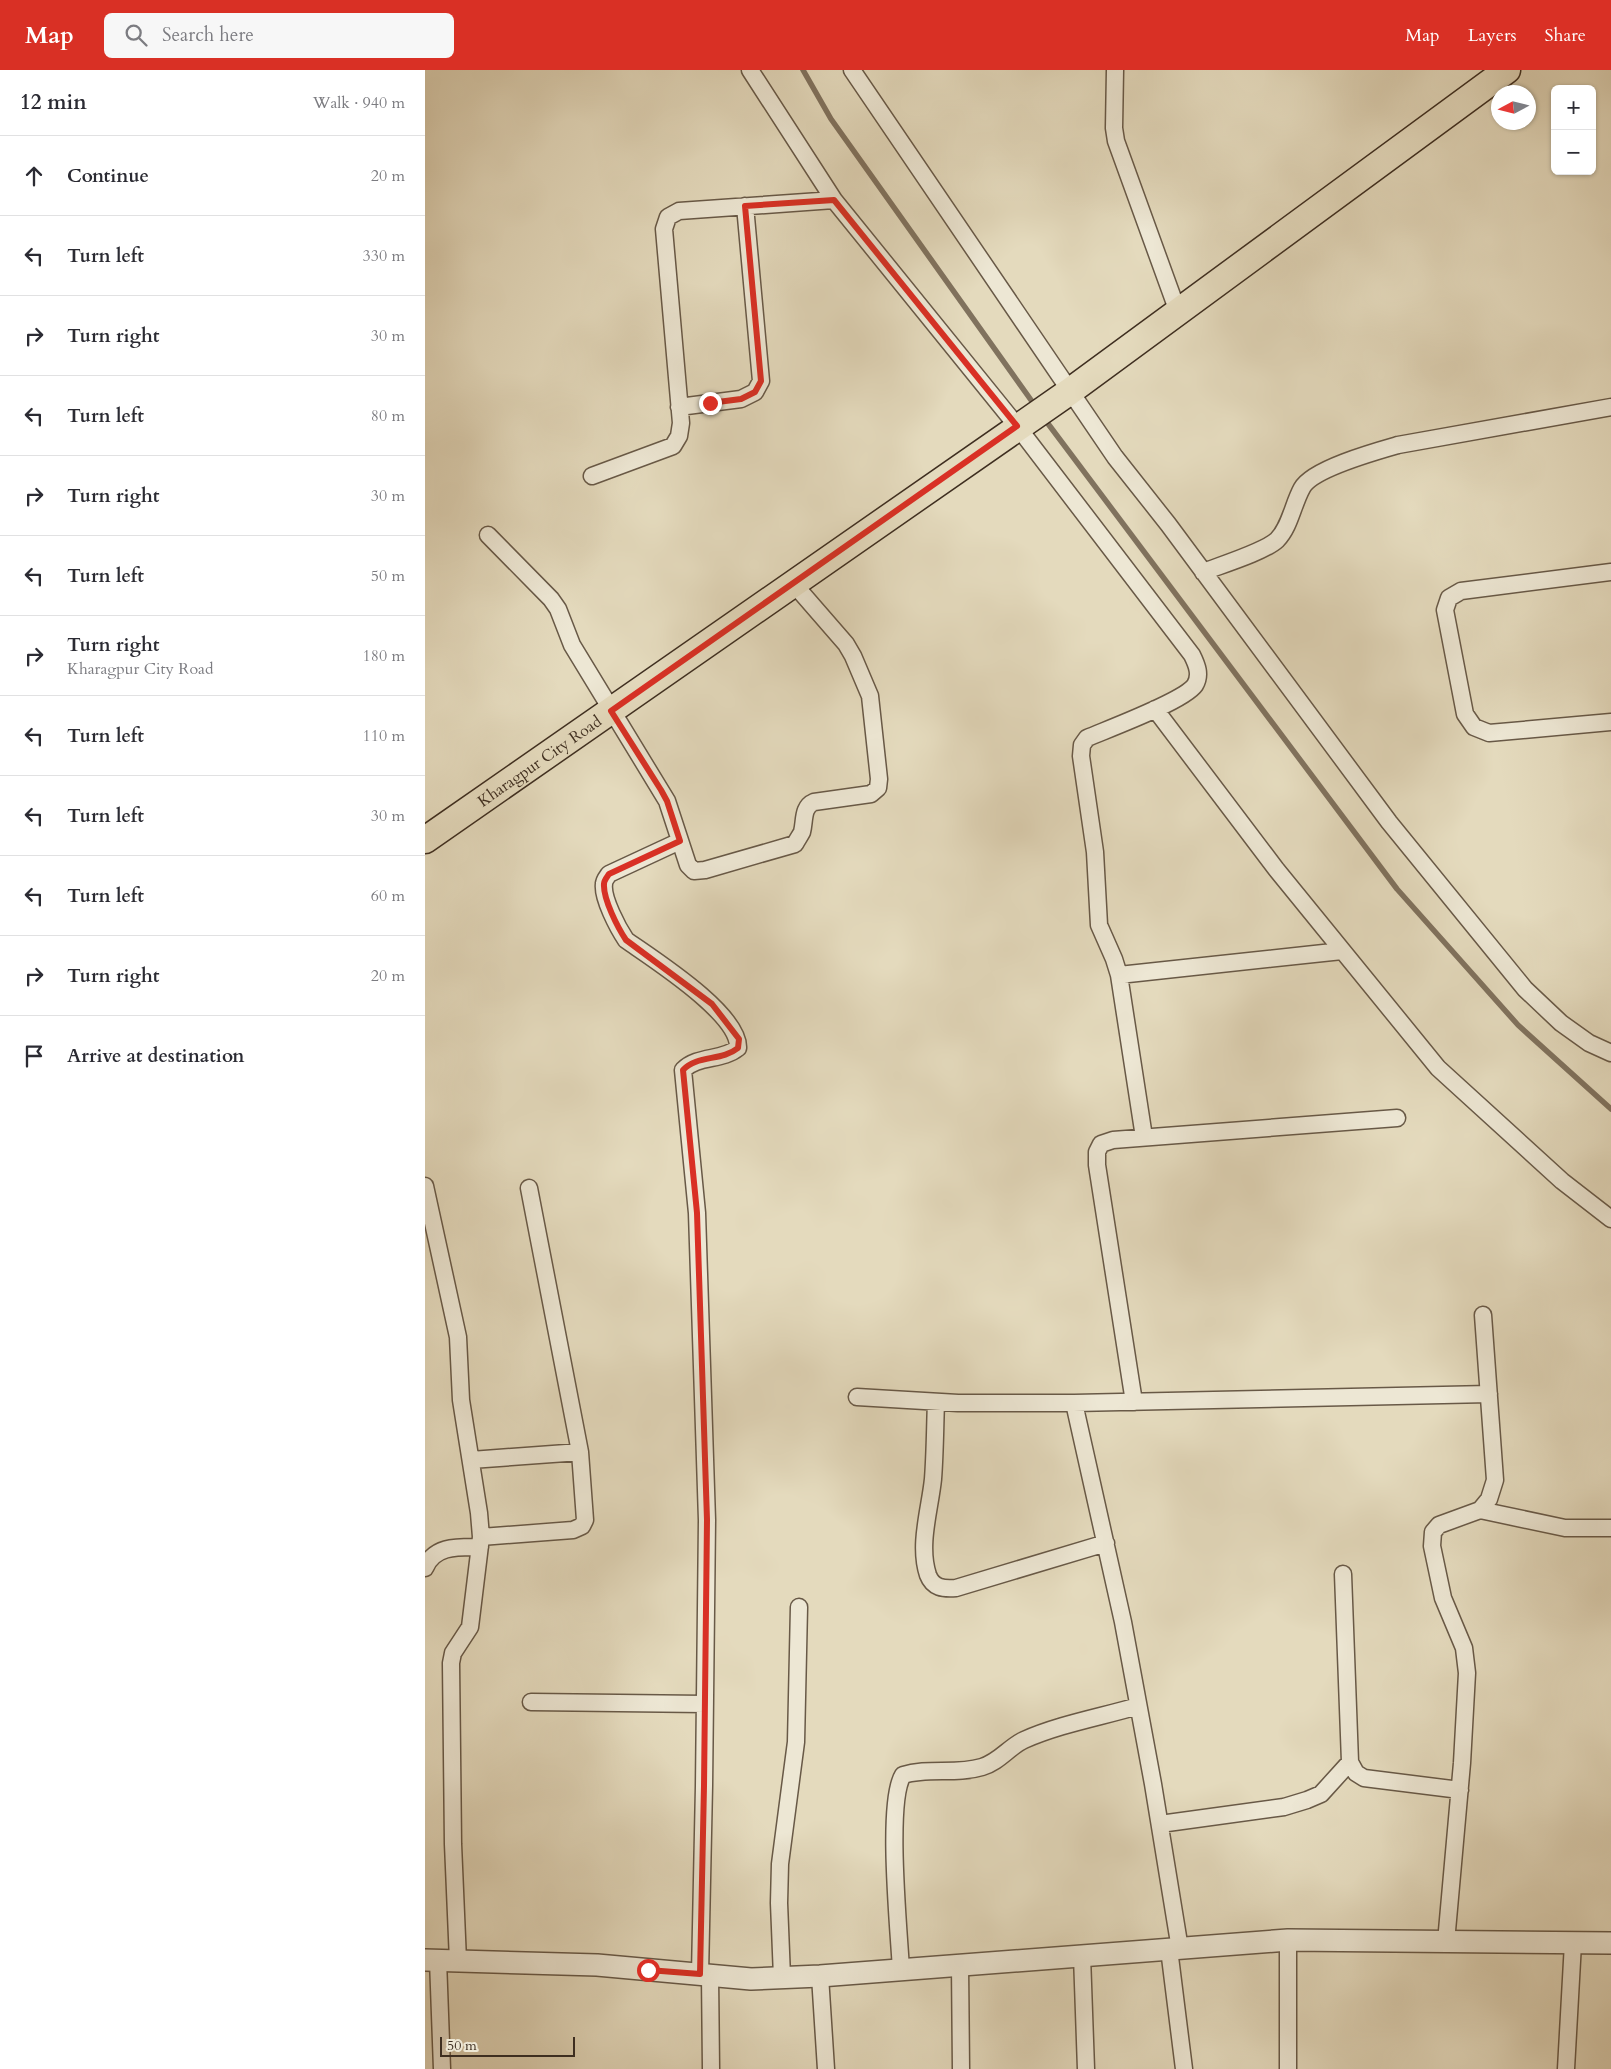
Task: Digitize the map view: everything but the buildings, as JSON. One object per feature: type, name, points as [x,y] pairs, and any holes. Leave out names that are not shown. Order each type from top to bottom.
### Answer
[{"type":"main road","name":"Kharagpur City Road","points":[[425,840],[1060,397],[1507,70]]},
{"type":"street","points":[[750,70],[834,200],[1020,424],[1192,655],[1197,666],[1198,675],[1195,684],[1188,692],[1155,709],[1087,738],[1082,745],[1081,756],[1095,852],[1099,925],[1119,975],[1144,1137]]},
{"type":"street","points":[[852,70],[1060,397],[1115,457],[1168,524],[1389,822],[1525,989],[1561,1023],[1589,1043],[1611,1054]]},
{"type":"street","points":[[1115,70],[1114,128],[1116,141],[1178,312]]},
{"type":"street","points":[[592,476],[673,446],[679,436],[679,407],[664,229],[668,217],[679,211],[834,200]]},
{"type":"street","points":[[679,407],[741,399],[755,392],[761,381],[745,206]]},
{"type":"street","points":[[1203,572],[1266,547],[1277,540],[1284,529],[1303,486],[1313,475],[1398,445],[1611,407]]},
{"type":"street","points":[[487,535],[555,604],[572,645],[667,801],[688,865],[694,870],[705,870],[795,844],[801,833],[809,804],[871,794],[878,788],[879,779],[870,696],[846,644],[793,583]]},
{"type":"street","points":[[1611,572],[1461,591],[1449,598],[1445,610],[1465,714],[1474,727],[1489,733],[1611,722]]},
{"type":"street","points":[[1155,709],[1276,869],[1438,1068],[1562,1181],[1611,1219]]},
{"type":"street","points":[[680,841],[609,874],[604,882],[604,892],[619,930],[626,940],[712,1004],[739,1039],[738,1048],[732,1053],[689,1064],[683,1070],[697,1223],[707,1520],[705,1975],[711,2069]]},
{"type":"street","points":[[1119,975],[1342,951]]},
{"type":"street","points":[[1134,1402],[1100,1189],[1097,1152],[1101,1144],[1113,1140],[1144,1137],[1397,1118]]},
{"type":"street","points":[[425,1186],[458,1337],[459,1383],[479,1513],[480,1542],[470,1627],[453,1653],[451,1663],[453,1825],[440,1960],[442,2069]]},
{"type":"street","points":[[425,1568],[428,1560],[435,1553],[480,1542],[573,1530],[582,1526],[585,1520],[580,1452],[529,1188]]},
{"type":"street","points":[[1447,1942],[1460,1790],[1467,1673],[1464,1648],[1443,1598],[1432,1546],[1433,1532],[1439,1525],[1480,1510],[1489,1499],[1495,1480],[1483,1314]]},
{"type":"street","points":[[857,1397],[936,1402],[1074,1403],[1489,1394]]},
{"type":"street","points":[[936,1402],[933,1478],[925,1547],[928,1576],[935,1585],[944,1589],[956,1588],[1106,1544]]},
{"type":"street","points":[[1074,1403],[1106,1544],[1160,1824],[1175,1949],[1184,2069]]},
{"type":"street","points":[[471,1460],[580,1452]]},
{"type":"street","points":[[1480,1510],[1565,1528],[1611,1528]]},
{"type":"street","points":[[1343,1574],[1350,1762],[1356,1772],[1364,1778],[1460,1790]]},
{"type":"street","points":[[782,1977],[779,1864],[796,1742],[799,1607]]},
{"type":"street","points":[[531,1702],[705,1704]]},
{"type":"street","points":[[901,1970],[895,1837],[898,1784],[903,1775],[911,1772],[962,1771],[983,1767],[997,1760],[1022,1741],[1138,1706]]},
{"type":"street","points":[[1160,1824],[1284,1807],[1307,1800],[1321,1794],[1350,1762]]},
{"type":"street","points":[[440,1960],[597,1965],[751,1979],[820,1976],[1288,1940],[1611,1943]]},
{"type":"street","points":[[1288,1940],[1289,2069]]},
{"type":"street","points":[[1566,2069],[1573,1943]]},
{"type":"street","points":[[1083,1956],[1086,2069]]},
{"type":"street","points":[[960,1965],[961,2069]]},
{"type":"street","points":[[820,1976],[826,2069]]},
{"type":"waterway","points":[[803,70],[831,119],[1036,407]]},
{"type":"waterway","points":[[1043,417],[1397,889],[1518,1025],[1611,1109]]},
{"type":"route","points":[[648,1970],[700,1974],[707,1520],[697,1213],[683,1070],[689,1064],[732,1053],[738,1048],[739,1039],[712,1004],[626,940],[619,930],[604,892],[604,882],[609,874],[680,841],[667,801],[611,711],[1017,426],[834,200],[745,206],[761,381],[755,392],[741,399],[710,403]]}]
